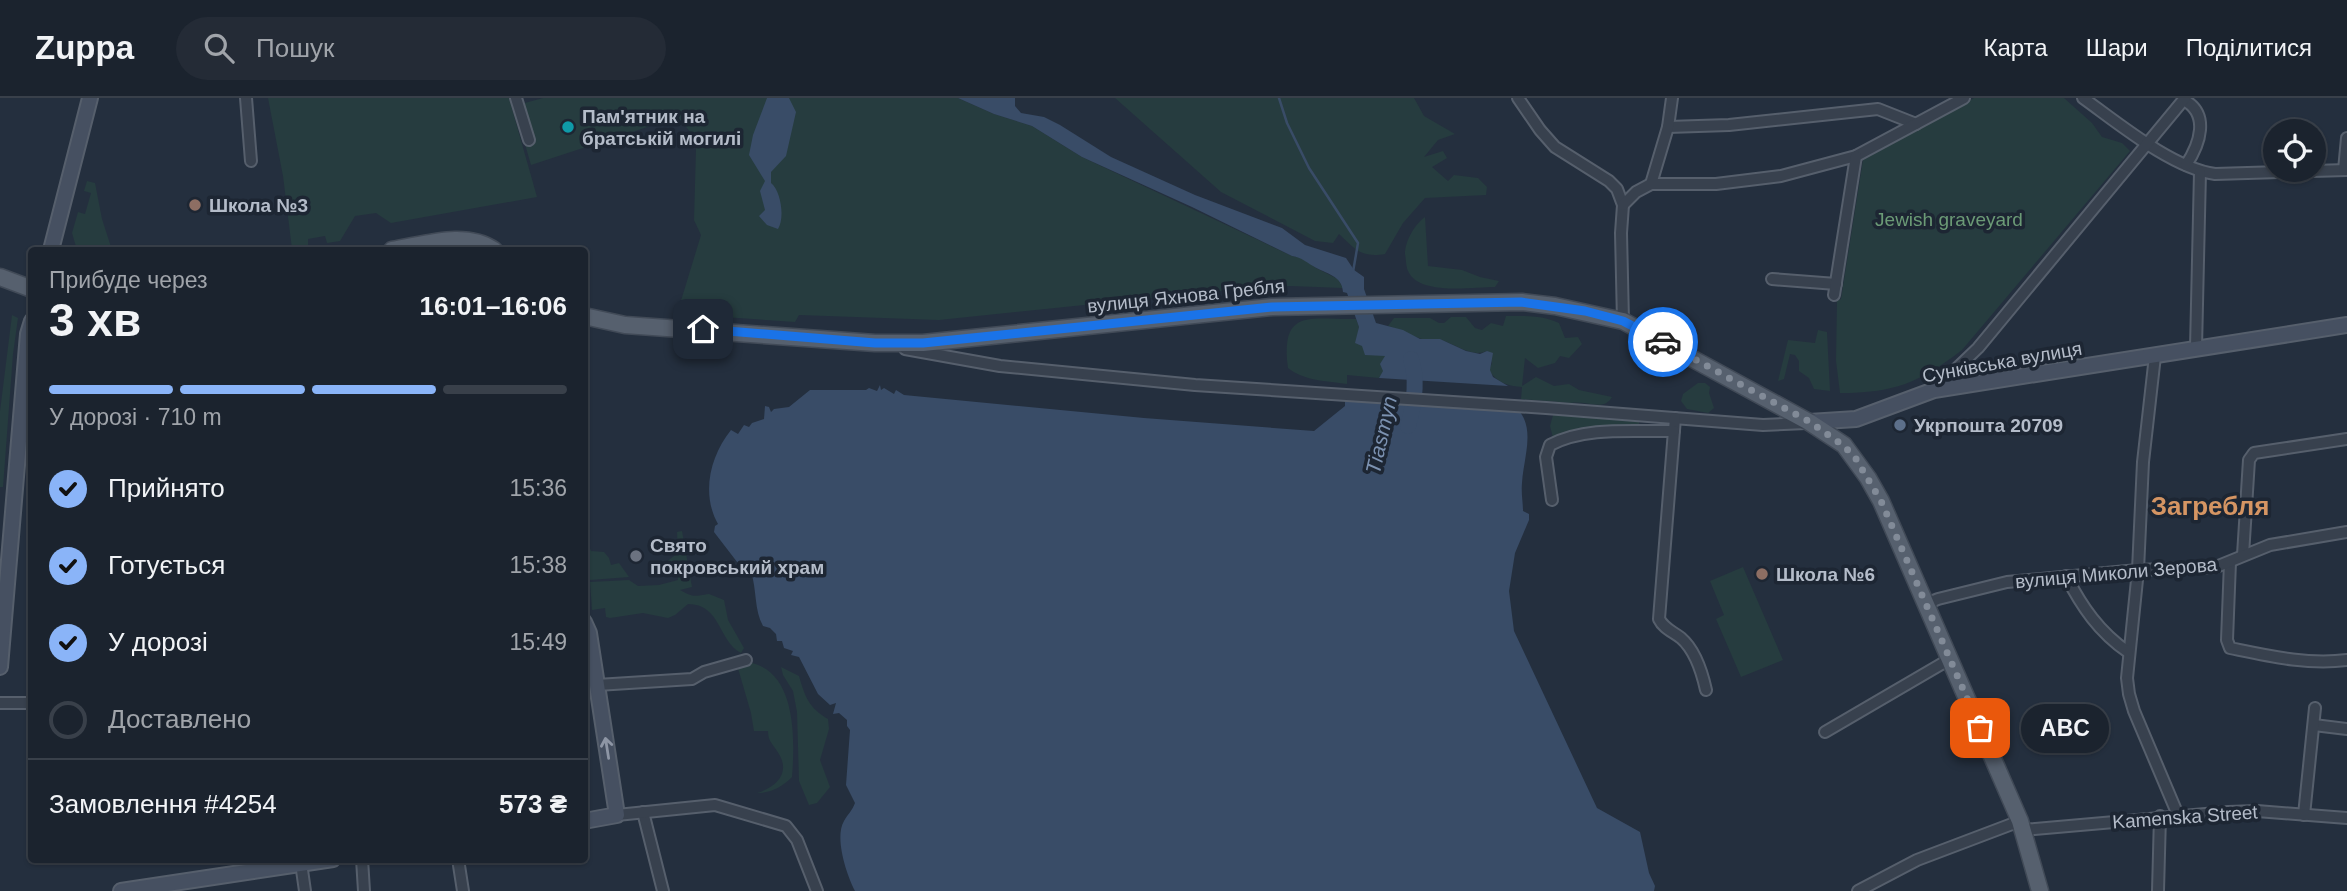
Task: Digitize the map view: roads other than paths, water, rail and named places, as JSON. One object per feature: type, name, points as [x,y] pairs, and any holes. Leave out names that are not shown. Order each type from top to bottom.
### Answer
[{"type":"main road","points":[[415,247],[468,240],[489,247]]},
{"type":"main road","points":[[0,277],[28,288]]},
{"type":"main road","name":"вулиця Яхнова Гребля","points":[[588,317],[625,325],[875,343],[973,339],[1237,310],[1303,306],[1521,302],[1585,311],[1623,321],[1810,422],[1844,446],[1868,478],[1881,501],[2022,825],[2040,891]]},
{"type":"street","points":[[52,247],[90,98]]},
{"type":"street","points":[[246,98],[251,161]]},
{"type":"street","points":[[516,98],[529,140]]},
{"type":"street","points":[[1518,98],[1555,147],[1609,181],[1617,189],[1623,205],[1623,321]]},
{"type":"street","points":[[1651,184],[1668,127],[1672,98]]},
{"type":"street","points":[[1623,205],[1636,192],[1651,184],[1716,184],[1781,176],[1856,156],[1964,98]]},
{"type":"street","points":[[2083,98],[2146,144],[2200,172],[2215,174],[2345,170],[2347,138]]},
{"type":"street","points":[[1934,390],[1978,348],[2185,99],[2198,111],[2200,137],[2186,164]]},
{"type":"street","points":[[1668,127],[1729,125],[1878,109],[1916,124]]},
{"type":"street","points":[[1772,279],[1835,290],[1856,156]]},
{"type":"street","points":[[2196,348],[2200,172]]},
{"type":"street","points":[[1617,189],[1636,192]]},
{"type":"street","name":"Сунківська вулиця","points":[[875,343],[1000,366],[1195,385],[1763,425],[1856,419],[1934,390],[2347,325]]},
{"type":"street","points":[[0,667],[2,608],[26,423],[28,334]]},
{"type":"street","points":[[2155,356],[2143,462],[2138,570],[2128,652],[2129,694],[2178,815]]},
{"type":"street","points":[[1675,418],[1659,619],[1663,627],[1688,646],[1702,673],[1706,690]]},
{"type":"street","points":[[1844,446],[1847,433],[1856,419]]},
{"type":"street","points":[[1552,500],[1546,457],[1550,446],[1575,435],[1674,431]]},
{"type":"street","points":[[2243,555],[2249,460],[2254,453],[2347,439]]},
{"type":"street","name":"вулиця Миколи Зерова","points":[[1926,604],[1985,586],[2138,570],[2206,568],[2230,562],[2270,545],[2347,532]]},
{"type":"street","points":[[2230,562],[2227,640],[2230,648],[2286,660],[2347,660]]},
{"type":"street","points":[[2066,576],[2078,601],[2093,621],[2109,639],[2128,652]]},
{"type":"street","points":[[588,631],[617,816]]},
{"type":"street","points":[[1825,732],[1950,659]]},
{"type":"street","points":[[597,685],[692,679],[704,672],[746,660]]},
{"type":"street","points":[[0,703],[28,703]]},
{"type":"street","points":[[2304,815],[2315,708]]},
{"type":"street","points":[[2314,725],[2347,729]]},
{"type":"street","points":[[588,820],[715,804],[786,826],[797,840],[817,891]]},
{"type":"street","name":"Kamenska Street","points":[[1858,891],[1917,860],[2022,825],[2247,811],[2347,818]]},
{"type":"street","points":[[643,812],[663,891]]},
{"type":"street","points":[[2158,891],[2160,816]]},
{"type":"street","points":[[121,891],[179,886],[301,863],[305,891]]},
{"type":"street","points":[[362,863],[364,891]]},
{"type":"street","points":[[459,863],[463,891]]},
{"type":"water","points":[[767,98],[789,98],[796,112],[786,156],[771,172],[771,183],[781,205],[778,229],[767,225],[759,216],[765,210],[760,191],[765,181],[749,155],[753,135]]},
{"type":"water","points":[[958,98],[1015,98],[1015,106],[1021,113],[1044,117],[1111,157],[1195,195],[1282,228],[1305,245],[1346,258],[1354,270],[1364,277],[1364,289],[1376,323],[1403,330],[1420,339],[1440,339],[1466,351],[1493,353],[1490,370],[1493,377],[1508,386],[1379,378],[1383,371],[1380,364],[1385,356],[1365,355],[1362,346],[1355,343],[1359,327],[1347,293],[1343,292],[1340,282],[1332,276],[1192,207],[1082,157],[1032,126],[994,114]]},
{"type":"water","points":[[880,385],[881,390],[884,388],[894,394],[896,390],[904,395],[1314,431],[1345,406],[1345,401],[1520,412],[1527,428],[1522,490],[1523,511],[1529,514],[1529,520],[1515,553],[1509,591],[1514,631],[1597,808],[1640,832],[1649,873],[1655,886],[1654,891],[855,891],[845,867],[840,837],[844,821],[855,803],[846,785],[850,730],[847,720],[839,713],[833,714],[836,703],[830,705],[818,694],[799,657],[791,655],[793,651],[784,648],[782,641],[777,641],[776,634],[763,626],[751,572],[744,571],[714,532],[718,524],[709,488],[713,463],[724,440],[731,430],[738,434],[744,425],[749,427],[752,423],[764,419],[765,406],[769,407],[771,412],[789,407],[810,390],[869,388],[877,391]]},
{"type":"waterway","points":[[1279,98],[1287,123],[1309,168],[1358,243],[1353,272]]},
{"type":"waterway","name":"Tiasmyn","points":[[1408,426],[1414,392],[1411,359]]},
{"type":"place","name":"Пам'ятник на братській могилі","points":[[568,127]]},
{"type":"place","name":"Школа №3","points":[[195,205]]},
{"type":"place","name":"Укрпошта 20709","points":[[1900,425]]},
{"type":"place","name":"Свято покровський храм","points":[[636,556]]},
{"type":"place","name":"Школа №6","points":[[1762,574]]},
{"type":"place","name":"ABC","points":[[1980,728]]},
{"type":"district","name":"Загребля","points":[[2210,506]]},
{"type":"park label","name":"Jewish graveyard","points":[[1949,219]]}]
